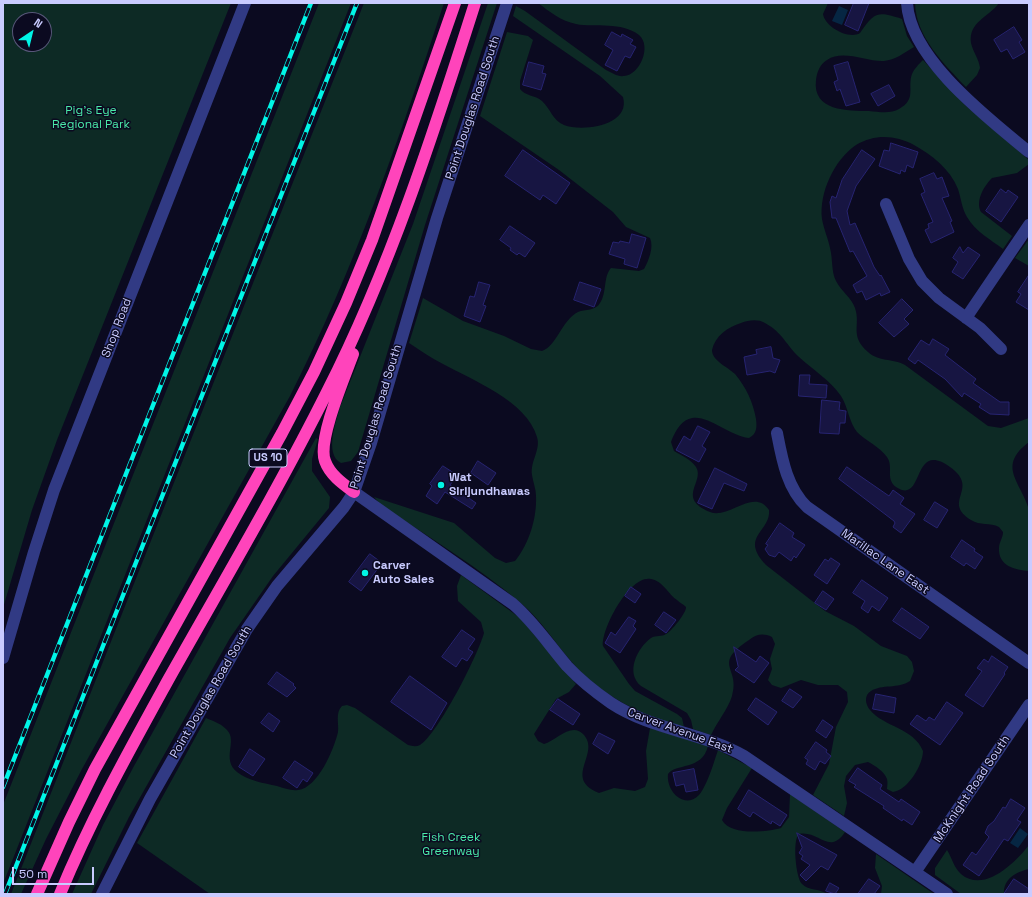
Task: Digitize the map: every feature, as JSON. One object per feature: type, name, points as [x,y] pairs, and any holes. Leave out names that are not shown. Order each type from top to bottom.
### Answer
[{"type":"highway","name":"US 10","points":[[37,894],[69,822],[102,756],[282,433],[317,366],[346,303],[372,240],[455,3]]},
{"type":"highway","name":"US 10","points":[[60,894],[85,837],[119,770],[320,405],[349,347],[380,275],[426,148],[475,3]]},
{"type":"highway","points":[[354,492],[329,469],[324,458],[323,446],[335,406],[380,275]]},
{"type":"street","name":"Shop Road","points":[[3,658],[54,490],[245,3]]},
{"type":"street","name":"Point Douglas Road South","points":[[102,894],[154,792],[246,630],[277,586],[344,507],[354,492],[371,443],[437,218],[507,3]]},
{"type":"street","points":[[907,3],[909,20],[914,33],[928,56],[968,99],[1029,152]]},
{"type":"street","points":[[886,204],[907,256],[919,276],[939,298],[984,331],[1001,349]]},
{"type":"street","points":[[966,318],[1029,225]]},
{"type":"street","name":"Marillac Lane East","points":[[777,433],[789,480],[796,493],[807,507],[1029,663]]},
{"type":"street","name":"Carver Avenue East","points":[[354,492],[513,604],[534,624],[576,676],[612,703],[643,720],[707,739],[736,751],[947,894]]},
{"type":"street","name":"McKnight Road South","points":[[915,872],[1029,705]]},
{"type":"green space","name":"Pig's Eye Regional Park","points":[[3,3],[231,3],[57,440],[32,510],[3,608]]},
{"type":"green space","points":[[319,3],[351,3],[3,884],[3,805]]},
{"type":"green space","points":[[364,3],[444,3],[393,153],[355,252],[335,300],[290,396],[82,769],[46,839],[21,894],[11,894]]},
{"type":"green space","points":[[488,3],[497,3],[425,225],[358,452],[351,461],[341,463],[336,459],[333,453],[332,445],[334,429],[340,407],[413,224]]},
{"type":"green space","points":[[538,3],[828,3],[823,14],[825,19],[833,28],[850,35],[860,33],[869,21],[877,15],[882,14],[902,19],[907,36],[914,47],[896,58],[884,61],[848,56],[833,57],[827,60],[821,66],[816,77],[816,90],[820,98],[825,103],[833,107],[851,111],[896,111],[908,101],[910,97],[912,74],[915,68],[923,60],[966,106],[1029,160],[1029,164],[1017,173],[992,178],[981,194],[979,208],[981,212],[1012,236],[1003,249],[974,227],[970,222],[964,211],[955,182],[940,163],[921,149],[900,139],[885,137],[870,139],[863,141],[848,151],[835,168],[826,188],[823,199],[822,219],[831,252],[834,277],[855,308],[857,314],[857,335],[862,346],[868,352],[881,359],[895,361],[905,365],[988,426],[1001,428],[1029,418],[1029,442],[1019,451],[1014,459],[1013,466],[1014,474],[1030,514],[1029,571],[1018,570],[1008,566],[1001,559],[999,548],[1003,532],[999,527],[974,522],[963,513],[959,507],[962,482],[959,475],[950,467],[938,461],[929,461],[923,466],[916,482],[911,488],[905,490],[896,487],[890,477],[890,465],[887,457],[854,428],[843,400],[837,390],[799,357],[776,331],[762,322],[756,320],[744,322],[731,327],[719,336],[712,350],[717,361],[735,374],[748,395],[756,419],[754,434],[749,438],[738,435],[706,420],[696,418],[687,420],[679,427],[671,442],[674,451],[688,459],[696,467],[698,473],[693,496],[700,507],[710,512],[717,513],[725,512],[748,503],[756,502],[763,504],[769,510],[768,517],[766,524],[758,535],[755,547],[758,555],[766,565],[825,611],[854,626],[881,646],[907,656],[912,662],[914,671],[910,681],[900,685],[875,689],[867,695],[866,702],[868,708],[876,716],[906,732],[919,743],[923,751],[917,770],[914,776],[904,787],[893,792],[887,789],[887,779],[882,771],[868,762],[855,765],[846,776],[844,786],[847,803],[844,816],[813,795],[829,764],[836,727],[848,702],[847,692],[838,685],[818,685],[801,680],[781,688],[772,685],[768,680],[772,669],[770,659],[775,644],[772,637],[766,635],[755,636],[738,648],[729,661],[734,686],[728,706],[711,735],[693,729],[691,720],[687,713],[641,686],[636,681],[633,668],[637,654],[646,642],[653,637],[664,635],[675,626],[686,610],[686,607],[655,580],[643,580],[634,585],[618,604],[607,628],[603,646],[635,691],[677,714],[682,718],[684,727],[652,717],[623,703],[595,684],[571,661],[542,624],[522,604],[471,565],[381,505],[374,497],[454,523],[495,558],[506,563],[515,561],[528,539],[535,513],[536,493],[532,475],[532,465],[538,446],[537,437],[531,424],[511,402],[483,385],[430,357],[409,343],[423,298],[463,321],[504,336],[531,349],[542,351],[552,344],[572,316],[578,312],[593,309],[598,306],[604,295],[607,276],[611,268],[639,271],[644,269],[649,258],[651,249],[650,238],[626,227],[613,212],[559,170],[480,116],[507,32],[528,36],[533,40],[520,81],[520,89],[542,101],[557,121],[572,127],[593,127],[613,120],[620,115],[624,107],[623,97],[600,76],[513,16],[516,6],[606,70],[617,75],[624,76],[635,71],[644,53],[643,40],[639,35],[632,31],[616,26],[584,25],[565,21]]},
{"type":"green space","points":[[915,3],[999,3],[980,20],[973,30],[971,43],[980,68],[977,75],[966,87],[940,59],[926,38],[920,27]]},
{"type":"green space","points":[[1029,239],[1029,266],[1015,258]]},
{"type":"green space","points":[[316,438],[318,439],[312,459],[312,471],[330,497],[329,508],[273,576],[230,638],[129,817],[91,894],[72,894],[103,825],[134,766]]},
{"type":"green space","name":"Fish Creek Greenway","points":[[461,575],[520,618],[576,684],[569,692],[556,699],[534,734],[538,741],[544,744],[569,731],[574,730],[583,734],[588,741],[588,749],[583,773],[584,780],[588,787],[599,793],[614,788],[635,791],[645,787],[648,779],[646,751],[650,728],[708,746],[705,754],[695,763],[676,768],[668,774],[670,787],[677,796],[682,799],[693,799],[699,795],[705,786],[718,750],[752,768],[727,808],[722,820],[726,825],[733,829],[749,832],[767,831],[781,828],[789,817],[790,794],[845,832],[834,842],[829,842],[806,834],[799,834],[797,838],[795,851],[798,874],[802,884],[811,889],[827,894],[210,894],[137,843],[206,718],[223,726],[230,734],[230,762],[232,767],[237,772],[251,780],[293,790],[305,788],[324,767],[336,739],[338,732],[338,715],[342,706],[347,705],[355,708],[408,745],[420,745],[428,738],[447,711],[466,675],[484,633],[481,622],[458,601],[457,586]]},
{"type":"green space","points":[[1029,845],[1029,869],[1015,874],[1008,880],[1004,889],[1004,894],[961,894],[935,875],[935,868],[947,850],[961,874],[970,879],[980,880],[989,878],[1008,867]]},
{"type":"green space","points":[[876,854],[934,894],[881,894],[882,886],[875,868]]},
{"type":"water","points":[[839,6],[848,10],[842,25],[832,21]]},
{"type":"water","points":[[1020,828],[1028,834],[1018,848],[1010,843]]},
{"type":"building","points":[[854,3],[869,3],[858,31],[845,25]]},
{"type":"building","points":[[1014,27],[1022,40],[1019,42],[1025,52],[1013,59],[1007,49],[1001,52],[994,40]]},
{"type":"building","points":[[612,32],[621,37],[622,34],[633,40],[630,44],[636,47],[630,58],[625,56],[617,71],[605,65],[613,50],[605,45]]},
{"type":"building","points":[[529,62],[544,66],[542,73],[546,74],[541,90],[523,85]]},
{"type":"building","points":[[848,62],[860,102],[846,106],[840,89],[837,91],[834,82],[838,80],[834,66]]},
{"type":"building","points":[[889,85],[895,96],[878,106],[871,94]]},
{"type":"building","points":[[891,143],[918,152],[913,168],[907,165],[905,172],[901,170],[900,174],[879,166],[884,150],[889,151]]},
{"type":"building","points":[[523,150],[570,183],[556,204],[543,195],[540,200],[505,176]]},
{"type":"building","points":[[862,150],[875,159],[856,186],[847,211],[850,225],[855,223],[874,267],[880,276],[881,275],[890,292],[881,296],[880,293],[866,300],[862,291],[857,293],[853,285],[867,276],[853,251],[850,252],[836,218],[832,218],[830,202],[832,196],[836,198],[842,180]]},
{"type":"building","points":[[934,173],[937,179],[942,177],[949,196],[942,198],[952,221],[950,222],[954,232],[931,243],[925,230],[929,228],[928,224],[933,222],[921,194],[925,192],[920,179]]},
{"type":"building","points":[[1001,189],[1006,193],[1008,190],[1018,197],[1001,222],[986,211]]},
{"type":"building","points":[[510,226],[535,243],[525,257],[519,253],[517,255],[510,250],[511,248],[500,240]]},
{"type":"building","points":[[632,234],[646,238],[637,268],[624,264],[625,259],[609,254],[613,242],[619,243],[620,241],[629,243]]},
{"type":"building","points":[[960,247],[963,253],[968,247],[980,255],[963,279],[952,272],[958,262],[953,258]]},
{"type":"building","points":[[1029,275],[1029,310],[1016,302],[1021,294],[1018,292]]},
{"type":"building","points":[[479,282],[490,285],[483,305],[486,306],[480,322],[464,316],[470,296],[474,297]]},
{"type":"building","points":[[580,282],[601,289],[594,307],[574,300]]},
{"type":"building","points":[[902,299],[913,310],[904,319],[909,324],[894,337],[879,323]]},
{"type":"building","points":[[933,339],[949,349],[945,355],[976,379],[973,383],[1000,402],[1009,402],[1009,415],[990,414],[979,407],[981,404],[964,393],[962,397],[945,379],[918,360],[915,364],[908,359],[921,340],[929,345]]},
{"type":"building","points":[[771,347],[773,358],[780,360],[775,373],[770,371],[747,375],[744,357],[757,354],[756,350]]},
{"type":"building","points":[[800,375],[810,375],[809,384],[827,385],[826,398],[799,396]]},
{"type":"building","points":[[822,400],[840,402],[839,410],[846,411],[845,423],[840,423],[839,434],[820,433]]},
{"type":"building","points":[[698,426],[710,432],[702,446],[706,449],[699,462],[676,450],[684,436],[690,440]]},
{"type":"building","points":[[478,461],[496,473],[488,485],[471,473]]},
{"type":"building","name":"Wat Sirijundhawas","points":[[443,466],[457,475],[450,485],[476,503],[472,509],[445,492],[437,504],[426,496],[432,486],[430,484]]},
{"type":"building","points":[[847,467],[889,496],[893,490],[904,498],[900,504],[915,514],[901,533],[893,527],[895,523],[894,521],[839,479]]},
{"type":"building","points":[[715,468],[747,484],[744,491],[724,483],[712,509],[698,503]]},
{"type":"building","points":[[935,502],[948,510],[937,528],[924,520]]},
{"type":"building","points":[[780,523],[794,533],[792,537],[805,545],[796,558],[794,556],[791,561],[779,552],[775,557],[769,555],[765,549],[768,545],[766,544]]},
{"type":"building","points":[[962,540],[983,557],[975,569],[966,563],[964,566],[951,557]]},
{"type":"building","name":"Carver Auto Sales","points":[[370,554],[382,563],[361,591],[349,582]]},
{"type":"building","points":[[831,558],[840,564],[827,584],[814,575],[825,559],[828,561]]},
{"type":"building","points":[[862,580],[888,598],[879,611],[872,606],[868,613],[861,608],[865,601],[853,593]]},
{"type":"building","points":[[631,587],[641,594],[635,603],[625,596]]},
{"type":"building","points":[[823,591],[834,599],[826,610],[815,603]]},
{"type":"building","points":[[902,608],[929,627],[920,639],[893,621]]},
{"type":"building","points":[[664,612],[676,620],[666,633],[655,625]]},
{"type":"building","points":[[629,617],[636,621],[633,626],[636,629],[620,653],[605,643],[611,632],[615,635]]},
{"type":"building","points":[[462,630],[475,639],[468,649],[473,652],[467,661],[462,658],[456,667],[442,657]]},
{"type":"building","points":[[734,647],[756,662],[760,656],[769,663],[754,683],[735,670],[738,667]]},
{"type":"building","points":[[992,656],[1008,667],[983,707],[965,695],[982,671],[977,668],[984,659],[988,662]]},
{"type":"building","points":[[277,672],[294,684],[293,685],[296,688],[287,697],[268,684]]},
{"type":"building","points":[[410,676],[447,703],[431,730],[391,702]]},
{"type":"building","points":[[790,689],[802,697],[793,708],[782,701]]},
{"type":"building","points":[[876,694],[896,698],[894,713],[873,709]]},
{"type":"building","points":[[756,698],[777,712],[768,725],[748,710]]},
{"type":"building","points":[[558,699],[580,714],[573,725],[550,710]]},
{"type":"building","points":[[947,702],[963,713],[940,745],[910,724],[917,715],[926,721],[929,717],[934,720]]},
{"type":"building","points":[[269,713],[280,721],[273,732],[261,723]]},
{"type":"building","points":[[823,720],[833,727],[826,738],[816,731]]},
{"type":"building","points":[[599,733],[615,741],[608,754],[593,744]]},
{"type":"building","points":[[816,742],[827,750],[826,752],[831,756],[825,764],[820,761],[815,770],[806,764],[808,760],[805,758]]},
{"type":"building","points":[[250,749],[265,759],[253,776],[239,767]]},
{"type":"building","points":[[295,761],[313,773],[307,782],[303,779],[297,788],[283,778]]},
{"type":"building","points":[[858,768],[882,785],[880,789],[899,802],[901,799],[920,812],[912,825],[903,819],[902,821],[883,808],[884,806],[854,787],[856,785],[849,781]]},
{"type":"building","points":[[694,769],[698,790],[686,792],[684,784],[676,786],[673,773]]},
{"type":"building","points":[[749,790],[787,815],[780,826],[772,821],[771,824],[753,812],[750,817],[738,809]]},
{"type":"building","points":[[1011,799],[1025,808],[1017,820],[1021,822],[1008,841],[1004,839],[979,876],[963,865],[972,852],[976,855],[989,837],[985,833],[988,826],[994,821],[1003,807],[1005,808]]},
{"type":"building","points":[[797,833],[837,855],[828,870],[821,866],[806,881],[800,875],[810,865],[801,859],[803,856],[799,853],[802,848]]},
{"type":"building","points":[[869,879],[880,886],[874,894],[858,894]]},
{"type":"building","points":[[1014,879],[1029,889],[1029,894],[1004,894]]},
{"type":"building","points":[[830,883],[839,888],[835,894],[826,891]]},
{"type":"railway","points":[[3,787],[311,3]]},
{"type":"railway","points":[[5,894],[357,3]]},
{"type":"place","name":"Wat Sirijundhawas","points":[[441,485]]},
{"type":"place","name":"Carver Auto Sales","points":[[365,573]]}]
